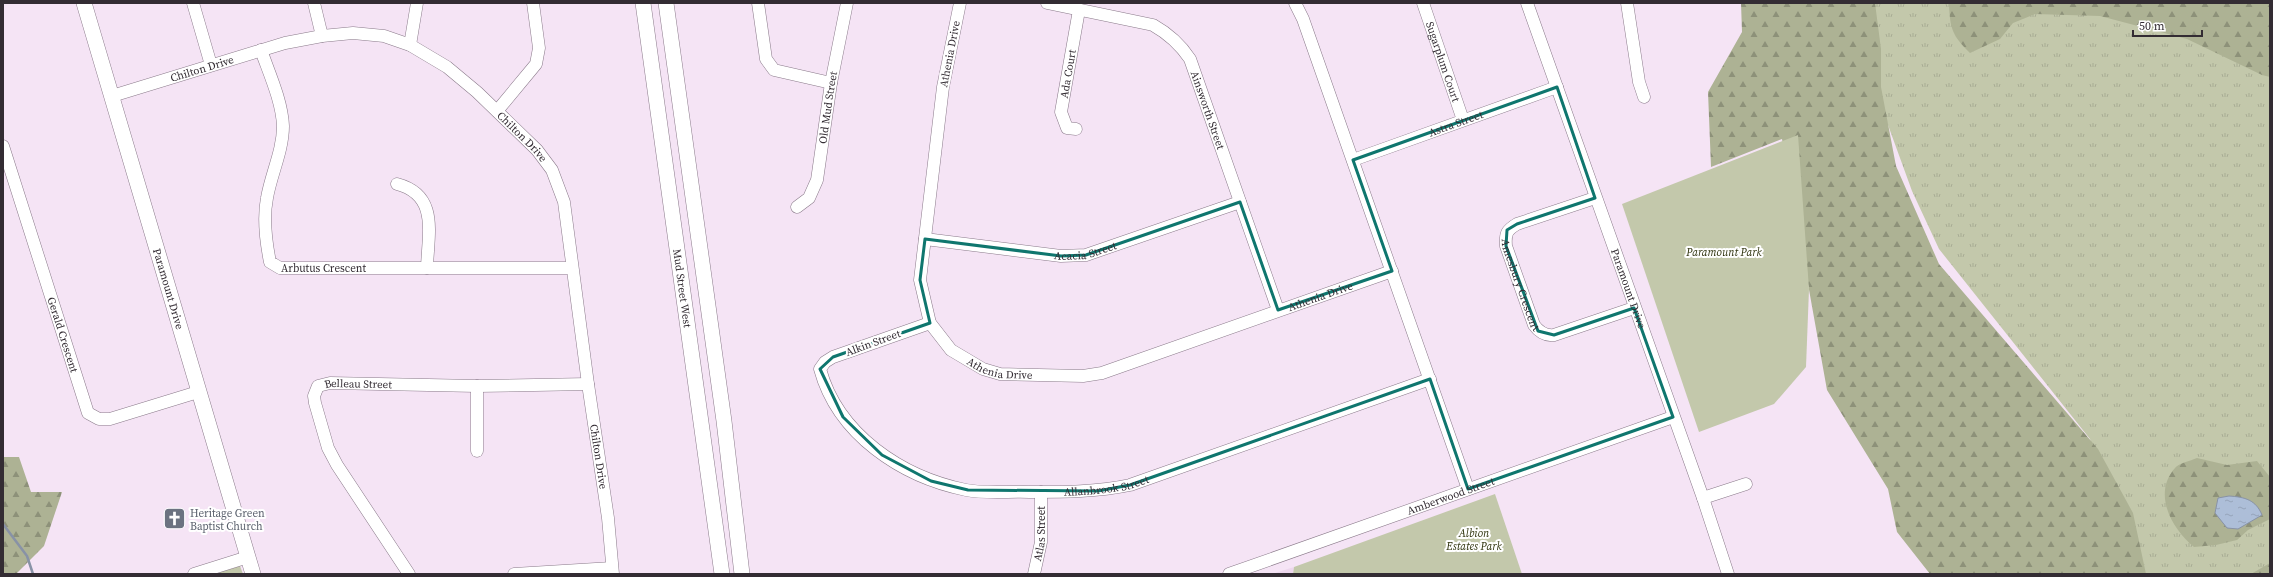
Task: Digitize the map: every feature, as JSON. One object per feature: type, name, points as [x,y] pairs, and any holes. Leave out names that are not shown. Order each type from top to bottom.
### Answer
[{"type":"main road","name":"Paramount Drive","points":[[84,3],[253,574]]},
{"type":"main road","name":"Mud Street West","points":[[643,3],[722,574]]},
{"type":"main road","name":"Mud Street West","points":[[666,3],[724,421],[742,574]]},
{"type":"street","points":[[193,3],[211,65]]},
{"type":"street","points":[[314,3],[322,36]]},
{"type":"street","points":[[410,45],[417,3]]},
{"type":"street","points":[[497,111],[536,64],[539,48],[533,3]]},
{"type":"street","points":[[758,3],[766,59],[774,70],[830,83]]},
{"type":"street","name":"Old Mud Street","points":[[797,207],[808,198],[817,180],[830,83],[847,3]]},
{"type":"street","name":"Athenia Drive","points":[[960,3],[942,87],[920,280],[930,323],[951,350],[983,369],[1000,374],[1083,376],[1102,373],[1392,271]]},
{"type":"street","name":"Ainsworth Street","points":[[1047,3],[1153,25],[1177,41],[1190,59],[1278,310]]},
{"type":"street","points":[[1296,3],[1353,160],[1468,489]]},
{"type":"street","name":"Sugarplum Court","points":[[1423,3],[1462,120]]},
{"type":"street","name":"Paramount Drive","points":[[1527,3],[1558,87],[1634,308],[1703,498],[1728,574]]},
{"type":"street","points":[[1627,3],[1639,82],[1644,96]]},
{"type":"street","name":"Ada Court","points":[[1076,129],[1067,128],[1061,112],[1079,10]]},
{"type":"street","name":"Chilton Drive","points":[[112,96],[261,50],[322,36],[353,33],[384,36],[410,45],[447,67],[497,111],[537,150],[552,170],[564,202],[588,384],[608,518],[612,571]]},
{"type":"street","name":"Arbutus Crescent","points":[[261,50],[279,105],[283,125],[282,142],[266,200],[266,237],[270,262],[280,268],[572,268]]},
{"type":"street","name":"Astra Street","points":[[1353,160],[1558,87]]},
{"type":"street","name":"Gerald Crescent","points":[[3,146],[88,413],[99,419],[110,419],[198,392]]},
{"type":"street","points":[[397,184],[410,188],[422,198],[429,214],[427,268]]},
{"type":"street","name":"Amesbury Crescent","points":[[1595,198],[1518,224],[1507,230],[1505,236],[1506,246],[1534,325],[1538,331],[1548,336],[1554,335],[1634,308]]},
{"type":"street","name":"Acacia Street","points":[[925,239],[1061,256],[1086,255],[1240,202]]},
{"type":"street","name":"Alkin Street","points":[[820,369],[825,362],[833,357],[930,323]]},
{"type":"street","name":"Allanbrook Street","points":[[820,369],[824,382],[843,417],[882,455],[908,471],[932,481],[968,490],[1041,492],[1098,491],[1130,485],[1430,380]]},
{"type":"street","name":"Belleau Street","points":[[409,574],[337,465],[328,448],[314,396],[318,386],[330,383],[477,386],[588,384]]},
{"type":"street","points":[[477,386],[477,451]]},
{"type":"street","name":"Amberwood Street","points":[[1229,574],[1673,417]]},
{"type":"street","points":[[1703,498],[1746,484]]},
{"type":"street","name":"Atlas Street","points":[[1034,574],[1041,542],[1041,492]]},
{"type":"street","points":[[194,574],[248,557]]},
{"type":"street","points":[[514,574],[612,571]]},
{"type":"highlighted area","points":[[1557,87],[1595,198],[1517,224],[1507,230],[1506,246],[1538,331],[1554,335],[1634,308],[1673,417],[1468,489],[1430,379],[1130,485],[1098,491],[968,490],[931,481],[882,455],[843,417],[820,369],[833,357],[930,323],[920,280],[925,239],[1061,256],[1086,255],[1240,202],[1278,310],[1392,271],[1353,160]]},
{"type":"shaded area","points":[[1294,567],[1293,574],[1272,574]]},
{"type":"green space","points":[[1741,3],[1875,3],[1881,49],[1881,87],[1896,166],[1939,264],[2098,449],[2133,513],[2146,574],[1930,574],[1897,532],[1888,489],[1827,390],[1782,139],[1711,167],[1708,92],[1742,32]]},
{"type":"green space","points":[[1871,3],[2270,3],[2270,574],[2134,574],[2090,439],[1939,249],[1912,191],[1880,103]]},
{"type":"green space","points":[[1949,3],[2270,3],[2270,77],[2262,75],[2187,39],[2100,16],[2035,14],[2013,23],[2000,39],[1970,53],[1959,41],[1953,31],[1950,19]]},
{"type":"green space","name":"Paramount Park","points":[[1798,135],[1809,289],[1806,367],[1774,404],[1699,432],[1622,204]]},
{"type":"green space","points":[[3,457],[19,457],[31,492],[62,492],[44,546],[16,574],[3,574]]},
{"type":"green space","points":[[2197,458],[2227,465],[2257,461],[2270,477],[2270,519],[2248,530],[2237,540],[2216,545],[2194,547],[2186,540],[2172,521],[2165,500],[2165,489],[2168,478],[2177,466]]},
{"type":"green space","name":"Albion Estates Park","points":[[1495,494],[1522,574],[1293,574],[1294,567]]},
{"type":"green space","points":[[2270,563],[2270,574],[2251,574]]},
{"type":"green space","points":[[240,566],[243,574],[213,574]]},
{"type":"water","points":[[2229,496],[2249,500],[2257,506],[2262,515],[2238,529],[2227,528],[2215,513],[2218,498]]},
{"type":"waterway","points":[[3,524],[27,556],[33,574]]},
{"type":"place","name":"Heritage Green Baptist Church","points":[[174,519]]}]
